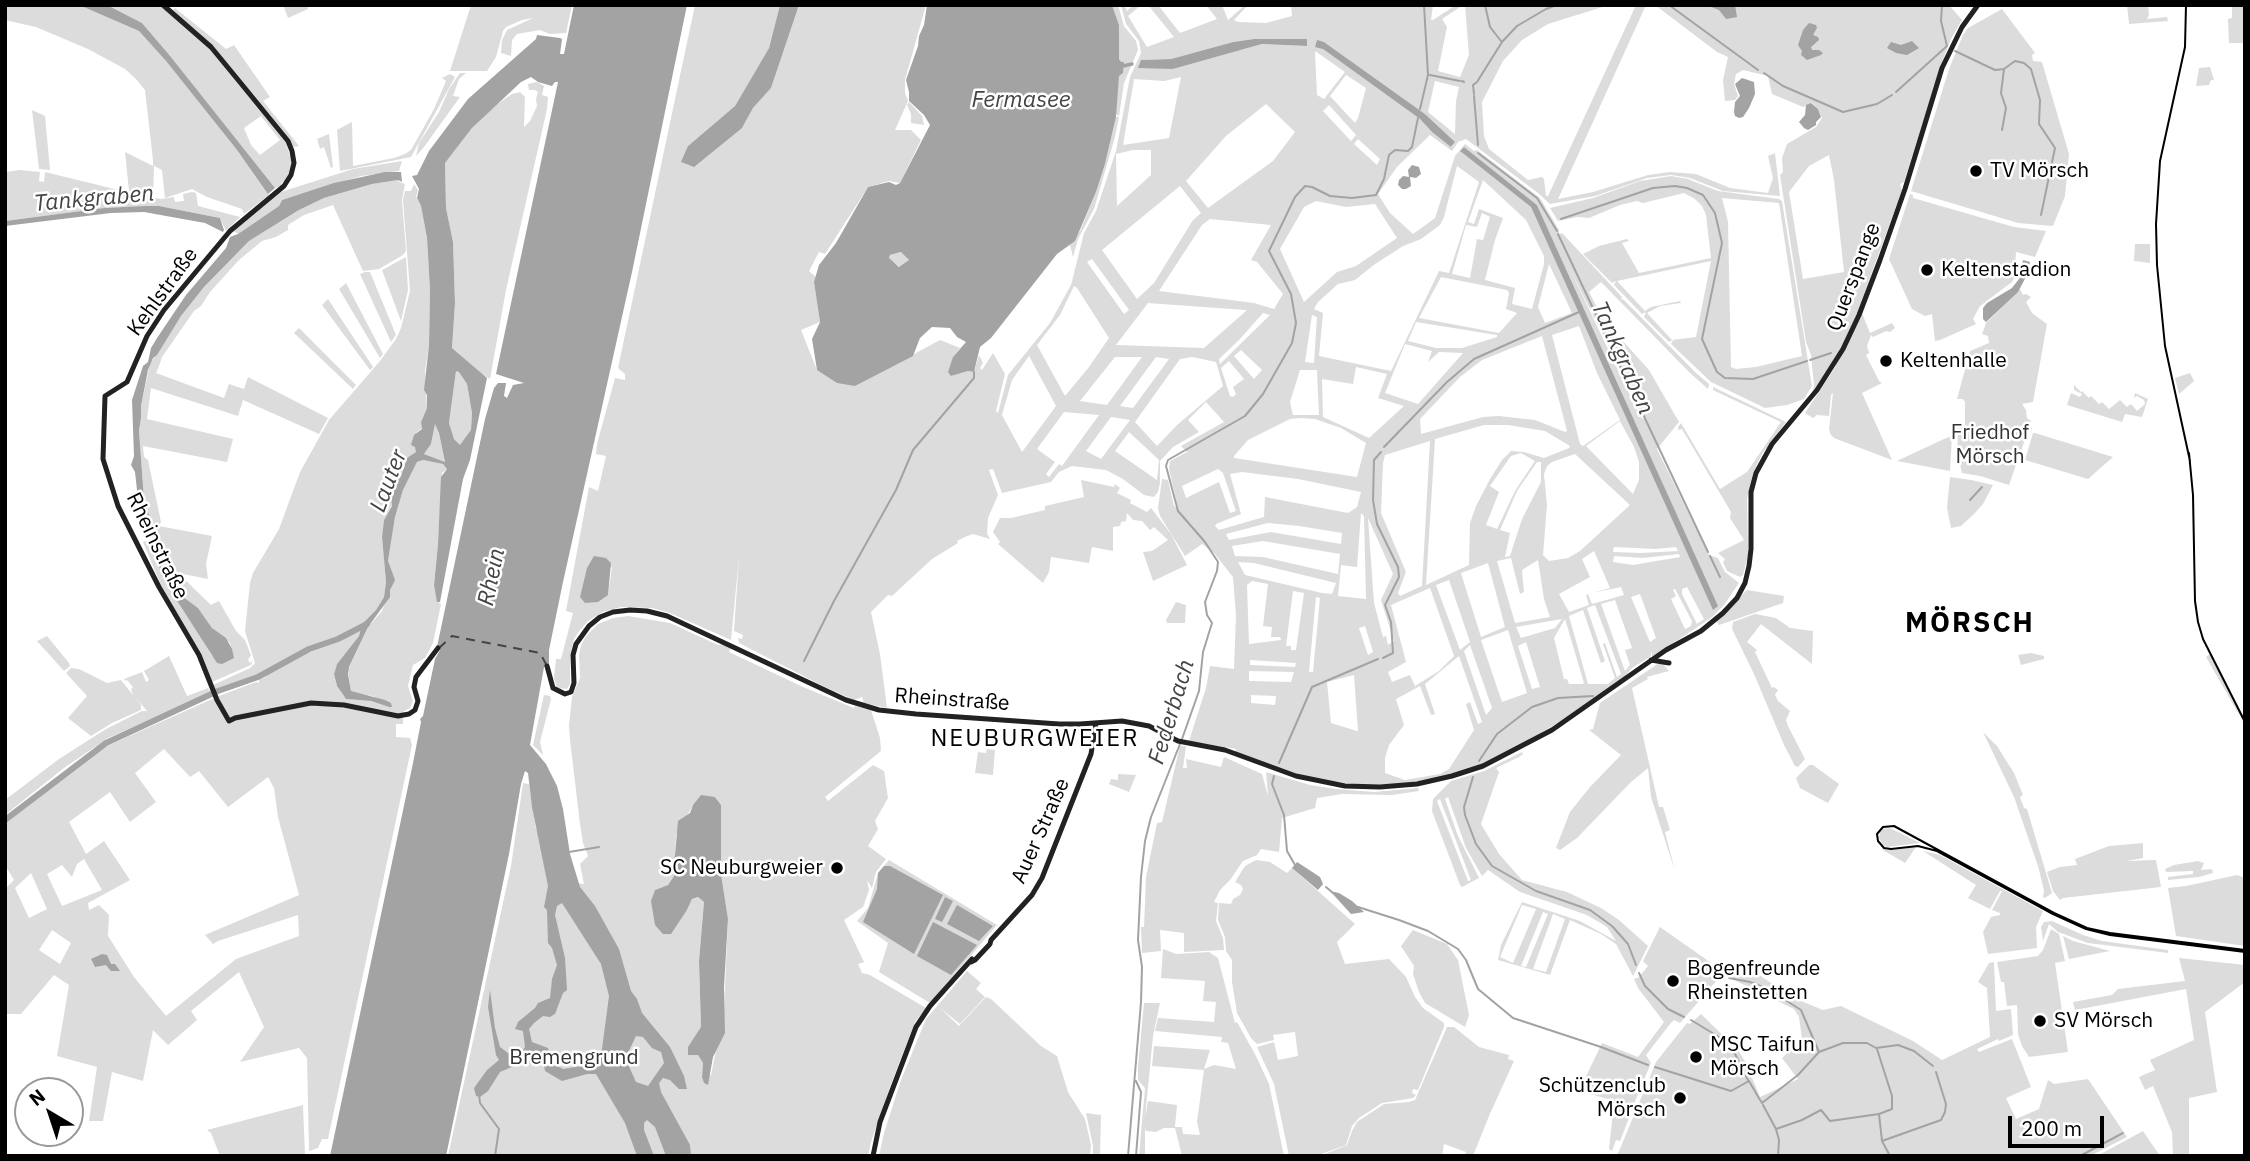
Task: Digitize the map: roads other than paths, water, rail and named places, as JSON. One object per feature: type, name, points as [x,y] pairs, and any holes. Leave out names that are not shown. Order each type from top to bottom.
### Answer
[{"type":"main road","name":"Kehlstraße","points":[[105,396],[127,382],[156,321],[224,237],[288,181],[294,163],[292,151],[284,136],[211,47],[163,5]]},
{"type":"main road","name":"Querspange","points":[[1745,581],[1751,549],[1750,505],[1756,473],[1772,444],[1817,390],[1843,349],[1880,260],[1942,68],[1955,39],[1978,5]]},
{"type":"main road","name":"Rheinstraße","points":[[105,396],[104,465],[118,506],[159,587],[199,655],[217,701],[229,721],[311,704],[344,705],[405,716],[417,706],[414,687],[416,677],[438,648]]},
{"type":"main road","name":"Rheinstraße","points":[[547,666],[553,688],[564,694],[571,692],[575,683],[573,655],[582,633],[600,617],[613,612],[647,611],[667,616],[830,693],[879,710],[916,715],[1059,724],[1122,721],[1149,726],[1180,742],[1225,751],[1278,771],[1329,783],[1380,787],[1425,782],[1468,771],[1520,748],[1568,719],[1651,660],[1692,635],[1721,611],[1745,581]]},
{"type":"main road","points":[[1651,660],[1669,663]]},
{"type":"main road","name":"Auer Straße","points":[[873,1156],[880,1122],[916,1027],[930,1006],[987,941],[991,940],[1032,895],[1042,878],[1091,754],[1096,723]]},
{"type":"water","points":[[79,5],[107,5],[142,23],[275,188],[268,194],[237,150],[139,31]]},
{"type":"water","name":"Rhein","points":[[574,5],[687,5],[632,272],[563,582],[549,650],[549,665],[544,667],[530,745],[546,764],[557,786],[570,854],[580,887],[595,906],[619,949],[631,991],[642,1013],[670,1047],[684,1076],[687,1089],[679,1089],[670,1080],[663,1078],[659,1083],[661,1092],[690,1145],[691,1156],[666,1156],[655,1127],[647,1120],[644,1130],[654,1156],[637,1156],[625,1123],[596,1074],[562,1081],[545,1071],[543,1060],[539,1057],[535,1061],[521,1063],[500,1072],[488,1091],[480,1097],[476,1096],[474,1088],[487,1070],[499,1060],[488,1007],[490,990],[500,1047],[512,1056],[520,1055],[525,1047],[523,1031],[515,1029],[518,1022],[538,1003],[550,998],[557,965],[548,943],[547,910],[544,907],[548,886],[528,773],[525,771],[446,1156],[330,1156],[420,719],[423,716],[435,659],[440,650],[437,647],[485,419],[498,383],[506,383],[504,396],[507,398],[513,385],[524,383],[496,374],[558,82],[552,86],[531,77],[521,82],[472,128],[445,163],[446,208],[453,242],[455,303],[452,348],[487,378],[470,460],[463,479],[440,602],[437,602],[434,585],[441,477],[447,469],[443,464],[423,460],[417,462],[403,490],[395,517],[388,561],[395,580],[390,597],[368,627],[349,667],[351,691],[385,700],[391,703],[392,707],[389,707],[371,701],[346,699],[337,686],[334,674],[337,664],[359,636],[362,624],[384,597],[386,582],[382,537],[384,520],[392,506],[390,491],[401,476],[407,458],[416,452],[411,445],[414,435],[422,429],[421,422],[427,408],[427,395],[424,390],[429,345],[430,290],[427,238],[417,198],[419,189],[412,176],[417,175],[429,151],[468,99],[536,39],[537,35],[562,39],[560,54],[564,54]],"holes":[[[456,371],[467,384],[472,413],[471,430],[460,445],[454,439],[449,423]],[[435,424],[445,462],[424,454],[431,444]],[[562,903],[601,964],[609,996],[602,1049],[598,1059],[594,1064],[563,1069],[554,1064],[548,1048],[532,1042],[529,1029],[543,1016],[550,1017],[555,1014],[563,993],[567,990],[565,958],[555,915],[557,906]],[[636,1036],[643,1037],[652,1048],[661,1052],[664,1063],[648,1086],[636,1082],[627,1062],[627,1055]]]},
{"type":"water","points":[[780,5],[799,5],[771,88],[753,108],[742,128],[694,167],[681,162],[688,146],[735,106],[769,48]]},
{"type":"water","name":"Fermasee","points":[[927,5],[1112,5],[1119,25],[1119,59],[1124,62],[1123,73],[1119,76],[1116,117],[1105,164],[1075,241],[1057,254],[991,338],[980,347],[974,372],[951,376],[948,372],[953,357],[966,342],[957,337],[950,328],[932,327],[920,338],[913,356],[855,386],[837,383],[817,370],[812,339],[820,322],[814,282],[819,265],[836,243],[868,187],[889,182],[896,185],[900,183],[930,125],[909,101],[906,80],[924,25]],"holes":[[[901,252],[909,260],[899,267],[889,258],[890,255]]]},
{"type":"water","points":[[1706,5],[1735,5],[1737,17],[1726,19],[1719,10]]},
{"type":"water","points":[[1809,23],[1816,25],[1813,35],[1819,40],[1811,47],[1812,50],[1823,53],[1807,60],[1801,55],[1802,51],[1798,45],[1803,30]]},
{"type":"water","points":[[1254,39],[1307,39],[1307,46],[1262,44],[1173,69],[1138,68],[1141,60],[1171,59]]},
{"type":"water","points":[[1317,40],[1324,42],[1425,114],[1455,142],[1451,147],[1420,119],[1323,49],[1315,47]]},
{"type":"water","points":[[1912,41],[1919,48],[1907,55],[1887,48],[1891,42],[1901,45]]},
{"type":"water","points":[[1742,78],[1754,82],[1755,94],[1743,117],[1739,118],[1734,112],[1735,102],[1740,96],[1735,84]]},
{"type":"water","points":[[1811,103],[1818,109],[1821,117],[1816,125],[1808,130],[1799,122],[1805,115],[1806,105]]},
{"type":"water","points":[[1464,147],[1537,205],[1718,606],[1713,610],[1531,207],[1460,151]]},
{"type":"water","points":[[1412,165],[1419,167],[1421,174],[1416,178],[1410,177],[1411,186],[1402,189],[1398,185],[1399,180],[1403,176],[1409,177],[1408,170]]},
{"type":"water","points":[[385,172],[401,172],[402,182],[398,180],[372,184],[324,198],[249,241],[204,287],[153,358],[141,406],[139,431],[144,499],[156,538],[152,538],[138,499],[135,472],[131,465],[134,456],[132,400],[143,366],[148,362],[151,348],[157,338],[186,295],[226,248],[230,237],[279,206],[282,200],[334,183]]},
{"type":"water","points":[[159,206],[220,218],[224,230],[223,232],[205,223],[144,212],[111,213],[5,226],[5,221],[104,208]]},
{"type":"water","points":[[2023,260],[2030,262],[2018,292],[1986,322],[1983,319],[1983,308],[2012,288],[2019,279]]},
{"type":"water","points":[[594,556],[606,558],[611,563],[608,595],[598,602],[585,603],[580,597],[587,568]]},
{"type":"water","points":[[176,594],[198,608],[212,628],[226,638],[234,658],[222,664],[217,663],[176,599]]},
{"type":"water","points":[[701,795],[715,797],[721,805],[721,874],[728,919],[724,987],[725,1033],[713,1057],[708,1085],[702,1077],[703,1063],[698,1055],[688,1055],[688,1047],[701,1027],[699,961],[704,902],[698,897],[692,899],[671,934],[663,934],[655,925],[651,901],[655,890],[668,885],[674,876],[672,866],[678,821],[690,813]]},
{"type":"water","points":[[1297,862],[1320,877],[1323,884],[1318,890],[1292,868]]},
{"type":"water","points":[[884,866],[890,866],[943,895],[914,954],[863,922],[877,889],[878,873]]},
{"type":"water","points":[[1330,891],[1352,901],[1364,912],[1351,914]]},
{"type":"water","points":[[945,897],[953,901],[942,922],[935,919]]},
{"type":"water","points":[[957,905],[993,926],[979,941],[947,924]]},
{"type":"water","points":[[933,922],[977,945],[951,975],[917,956]]},
{"type":"water","points":[[102,954],[107,955],[111,964],[115,964],[120,971],[111,971],[106,965],[95,967],[91,959]]},
{"type":"waterway","name":"Federbach","points":[[1420,109],[1428,75],[1424,5]]},
{"type":"waterway","points":[[1485,5],[1490,27],[1501,41]]},
{"type":"waterway","points":[[1474,94],[1473,85],[1502,42],[1517,26],[1557,5]]},
{"type":"waterway","points":[[1669,5],[1758,70]]},
{"type":"waterway","points":[[1896,92],[1947,46],[1941,21],[1942,5]]},
{"type":"waterway","points":[[1955,51],[1995,70],[2004,69],[2015,61],[2024,63],[2031,69],[2040,100],[2039,124],[2055,148],[2041,215]]},
{"type":"waterway","name":"Tankgraben","points":[[1123,66],[1132,64]]},
{"type":"waterway","points":[[2002,130],[2006,108],[2001,93],[2004,69]]},
{"type":"waterway","points":[[1764,73],[1783,86],[1843,112],[1877,104],[1892,95]]},
{"type":"waterway","points":[[1430,75],[1460,81]]},
{"type":"waterway","points":[[1474,96],[1478,145]]},
{"type":"waterway","name":"Federbach","points":[[1182,739],[1199,691],[1203,652],[1212,623],[1207,615],[1205,602],[1218,562],[1205,542],[1178,511],[1166,466],[1168,460],[1245,416],[1263,394],[1292,343],[1296,323],[1291,294],[1269,251],[1295,197],[1305,186],[1330,196],[1352,198],[1376,195],[1384,179],[1389,155],[1395,150],[1408,151],[1412,147],[1418,118]]},
{"type":"waterway","points":[[1478,153],[1537,198],[1557,231]]},
{"type":"waterway","points":[[1561,219],[1653,188],[1675,186],[1703,195],[1715,213],[1722,243],[1702,339],[1717,372],[1725,378],[1753,379],[1807,361]]},
{"type":"waterway","points":[[1558,234],[1708,552]]},
{"type":"waterway","points":[[1384,447],[1447,382],[1474,359],[1579,312]]},
{"type":"waterway","points":[[1810,360],[1831,353]]},
{"type":"waterway","points":[[804,661],[896,490],[913,450],[974,378],[974,372]]},
{"type":"waterway","points":[[1381,452],[1374,460],[1373,500],[1377,524],[1398,567],[1399,577],[1385,605],[1391,622],[1393,653],[1383,658]]},
{"type":"waterway","points":[[1970,500],[1982,487]]},
{"type":"waterway","points":[[154,538],[162,574],[176,594]]},
{"type":"waterway","points":[[1710,556],[1720,577]]},
{"type":"waterway","name":"Lauter","points":[[5,820],[106,743],[218,691],[258,677],[309,649],[338,639],[367,624]]},
{"type":"waterway","points":[[1279,763],[1312,687],[1378,659]]},
{"type":"waterway","points":[[1479,761],[1497,734],[1532,707],[1558,698],[1593,696]]},
{"type":"waterway","name":"Federbach","points":[[1128,1156],[1141,1002],[1142,967],[1138,940],[1145,841],[1151,817],[1180,744]]},
{"type":"waterway","points":[[1274,776],[1272,784],[1284,815],[1287,851],[1295,865]]},
{"type":"waterway","points":[[1473,777],[1464,807],[1465,815],[1476,844],[1492,866],[1536,891],[1590,910],[1612,926],[1628,944],[1636,965]]},
{"type":"waterway","points":[[569,852],[599,847]]},
{"type":"waterway","points":[[1326,887],[1333,893]]},
{"type":"waterway","points":[[1358,907],[1428,931],[1458,949],[1466,960],[1478,989],[1513,1018],[1648,1065]]},
{"type":"waterway","points":[[1639,973],[1645,986],[1668,1009],[1684,1017]]},
{"type":"waterway","points":[[1729,978],[1768,989],[1801,1010],[1819,1052]]},
{"type":"waterway","points":[[1691,1020],[1719,1037],[1735,1054],[1748,1080]]},
{"type":"waterway","points":[[1761,1101],[1762,1103],[1798,1075],[1819,1052],[1843,1043],[1867,1043],[1876,1048],[1898,1045],[1914,1051],[1933,1066]]},
{"type":"waterway","points":[[1776,1129],[1821,1110],[1830,1121],[1879,1114],[1892,1109],[1892,1096],[1877,1049]]},
{"type":"waterway","points":[[1655,1067],[1731,1091],[1749,1081],[1760,1100]]},
{"type":"waterway","points":[[1882,1141],[1941,1120],[1946,1104],[1936,1072]]},
{"type":"waterway","points":[[1136,1081],[1141,1092],[1136,1156]]},
{"type":"waterway","points":[[479,1094],[480,1103],[499,1129],[495,1156]]},
{"type":"waterway","points":[[1763,1105],[1776,1129],[1779,1140],[1778,1156]]},
{"type":"waterway","points":[[1879,1114],[1882,1141],[1890,1156]]},
{"type":"waterway","points":[[2080,1156],[2123,1133]]},
{"type":"tram line","points":[[2186,5],[2185,47],[2160,161],[2156,224],[2165,346],[2190,461]]},
{"type":"tram line","points":[[2189,453],[2198,622],[2203,639],[2245,722]]},
{"type":"tram line","points":[[2245,950],[2087,928],[2054,913],[1894,826],[1883,827],[1877,834],[1878,841],[1884,848],[1918,846],[1937,851],[2053,914],[2086,929],[2110,935],[2245,952]]},
{"type":"place","name":"TV Mörsch","points":[[1976,171]]},
{"type":"place","name":"Keltenstadion","points":[[1927,270]]},
{"type":"place","name":"Keltenhalle","points":[[1886,361]]},
{"type":"place","name":"SC Neuburgweier","points":[[837,868]]},
{"type":"place","name":"Bogenfreunde Rheinstetten","points":[[1673,981]]},
{"type":"place","name":"SV Mörsch","points":[[2040,1021]]},
{"type":"place","name":"MSC Taifun Mörsch","points":[[1696,1057]]},
{"type":"place","name":"Schützenclub Mörsch","points":[[1680,1098]]},
{"type":"district","name":"MÖRSCH","points":[[1970,624]]},
{"type":"district","name":"NEUBURGWEIER","points":[[1035,739]]},
{"type":"park label","name":"Friedhof Mörsch","points":[[1990,445]]},
{"type":"park label","name":"Bremengrund","points":[[574,1058]]}]
